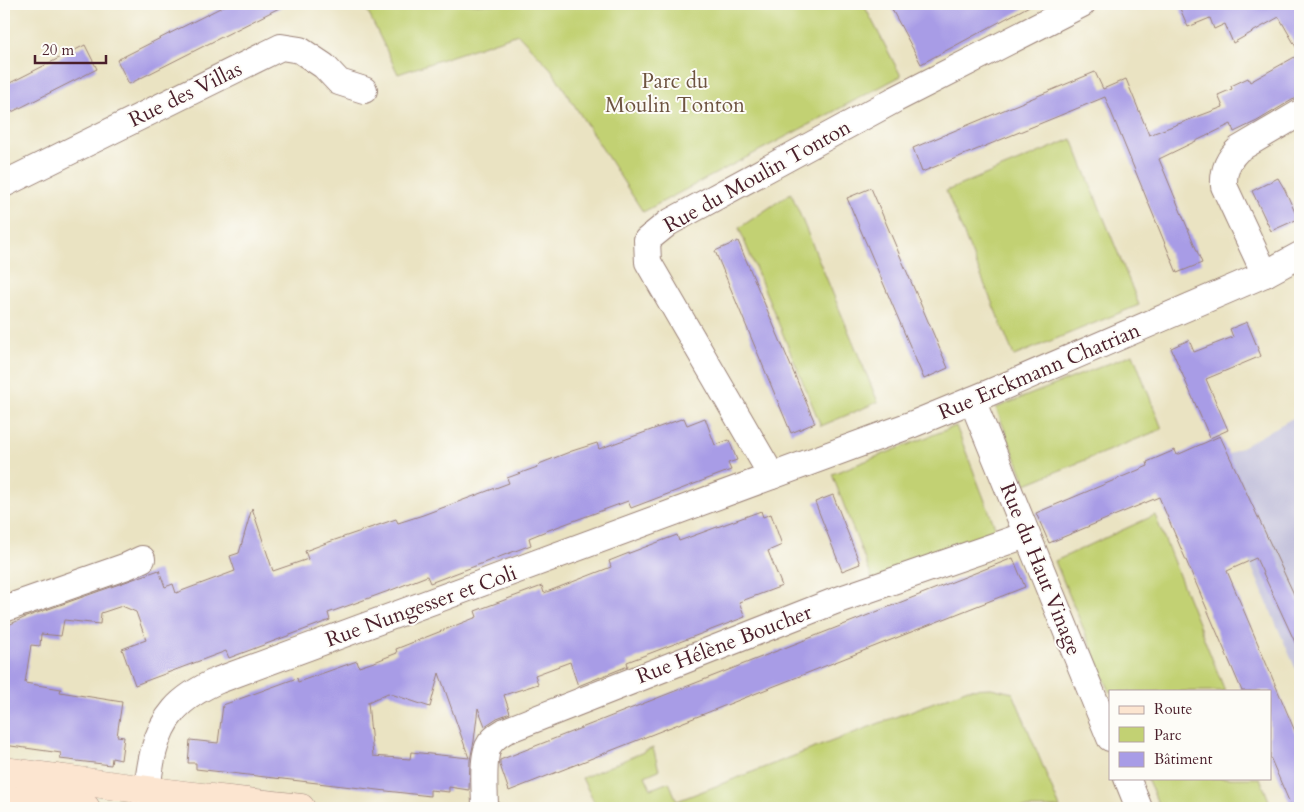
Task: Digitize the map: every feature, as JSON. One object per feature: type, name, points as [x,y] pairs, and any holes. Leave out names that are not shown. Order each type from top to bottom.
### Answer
[{"type":"main road","points":[[4,771],[146,799],[301,808]]},
{"type":"main road","points":[[4,799],[86,808]]},
{"type":"street","name":"Rue du Moulin Tonton","points":[[772,476],[648,262],[647,240],[668,223],[896,99],[1082,4]]},
{"type":"street","name":"Rue des Villas","points":[[4,184],[281,47],[300,50],[324,66],[339,82],[364,90]]},
{"type":"street","points":[[1265,274],[1224,186],[1224,178],[1228,162],[1239,149],[1300,113]]},
{"type":"street","name":"Rue Erckmann Chatrian","points":[[772,476],[972,400],[1265,274],[1300,255]]},
{"type":"street","name":"Rue du Haut Vinage","points":[[972,400],[1109,736]]},
{"type":"street","name":"Rue Nungesser et Coli","points":[[146,799],[154,751],[162,728],[174,709],[206,686],[772,476]]},
{"type":"street","name":"Rue Hélène Boucher","points":[[486,808],[486,757],[488,746],[505,730],[835,601],[1026,535]]},
{"type":"street","points":[[4,609],[134,563]]},
{"type":"street","points":[[1128,780],[1139,808]]},
{"type":"shaded area","points":[[1300,414],[1300,679],[1208,466]]},
{"type":"green space","name":"Parc du Moulin Tonton","points":[[364,4],[854,4],[865,7],[901,76],[643,212],[551,69],[518,34],[398,74]]},
{"type":"green space","points":[[1072,139],[1139,305],[1014,356],[946,191]]},
{"type":"green space","points":[[791,193],[878,402],[821,426],[739,228]]},
{"type":"green space","points":[[1133,354],[1162,429],[1026,484],[996,408]]},
{"type":"green space","points":[[956,426],[997,532],[873,581],[832,474]]},
{"type":"green space","points":[[1155,515],[1225,690],[1109,690],[1055,561]]},
{"type":"green space","points":[[991,688],[1013,693],[1060,808],[597,808],[582,778],[653,748],[659,770],[645,776],[651,789],[669,782],[677,801],[968,689]]},
{"type":"green space","points":[[1148,780],[1261,780],[1272,808],[1160,808]]},
{"type":"building","points":[[228,4],[287,4],[129,84],[117,60]]},
{"type":"building","points":[[889,4],[1033,4],[921,64]]},
{"type":"building","points":[[1178,4],[1300,4],[1300,54],[1279,17],[1233,43],[1225,24],[1214,29],[1210,18],[1188,27]]},
{"type":"building","points":[[85,45],[97,69],[4,116],[4,86]]},
{"type":"building","points":[[1300,54],[1300,97],[1234,132],[1231,124],[1159,159],[1202,263],[1177,273],[1105,97],[922,172],[913,148],[1095,72],[1103,89],[1126,79],[1149,135],[1223,107],[1218,95],[1232,89],[1231,86],[1248,78],[1250,82]]},
{"type":"building","points":[[1278,178],[1298,219],[1271,231],[1252,191]]},
{"type":"building","points":[[871,188],[948,368],[924,379],[847,198]]},
{"type":"building","points":[[738,241],[815,423],[791,433],[715,251]]},
{"type":"building","points":[[1247,322],[1261,356],[1206,379],[1228,430],[1210,438],[1171,348],[1189,340],[1194,352],[1233,337],[1230,329]]},
{"type":"building","points":[[684,418],[687,425],[705,418],[715,445],[729,440],[737,460],[728,463],[731,470],[631,508],[628,501],[546,531],[529,538],[531,545],[430,583],[427,576],[328,613],[330,620],[229,658],[226,651],[135,685],[122,649],[146,640],[136,612],[122,606],[101,613],[100,624],[64,620],[61,636],[41,634],[40,646],[31,645],[25,683],[61,689],[60,692],[122,702],[117,736],[124,737],[121,760],[112,758],[111,765],[60,759],[61,753],[4,745],[4,627],[26,617],[159,570],[165,587],[173,584],[176,593],[235,571],[230,556],[239,553],[252,508],[273,571],[308,559],[305,551],[396,519],[398,523],[423,515],[509,483],[507,478],[540,466],[539,464],[572,451],[597,443],[599,449]]},
{"type":"building","points":[[1220,436],[1300,607],[1300,653],[1256,558],[1227,571],[1300,743],[1300,808],[1292,808],[1272,762],[1272,690],[1242,690],[1159,497],[1049,543],[1036,513],[1148,466],[1147,462],[1175,450],[1177,455]]},
{"type":"building","points":[[833,495],[860,564],[842,571],[815,502]]},
{"type":"building","points":[[761,511],[763,517],[771,514],[782,545],[768,551],[782,586],[739,602],[745,617],[627,662],[628,666],[578,686],[570,662],[535,675],[538,684],[504,695],[510,713],[497,718],[485,726],[478,708],[470,760],[469,790],[449,787],[449,792],[430,790],[430,796],[196,769],[196,763],[188,763],[190,740],[218,743],[223,705],[297,678],[298,682],[357,661],[359,667],[377,661],[397,653],[396,649],[477,617],[475,611],[542,586],[544,593],[611,567],[609,561],[677,535],[679,541]],"holes":[[[439,673],[469,758],[411,752],[410,759],[373,756],[368,702],[388,693],[430,707]]]},
{"type":"building","points":[[1013,558],[1025,587],[509,791],[500,760]]}]
